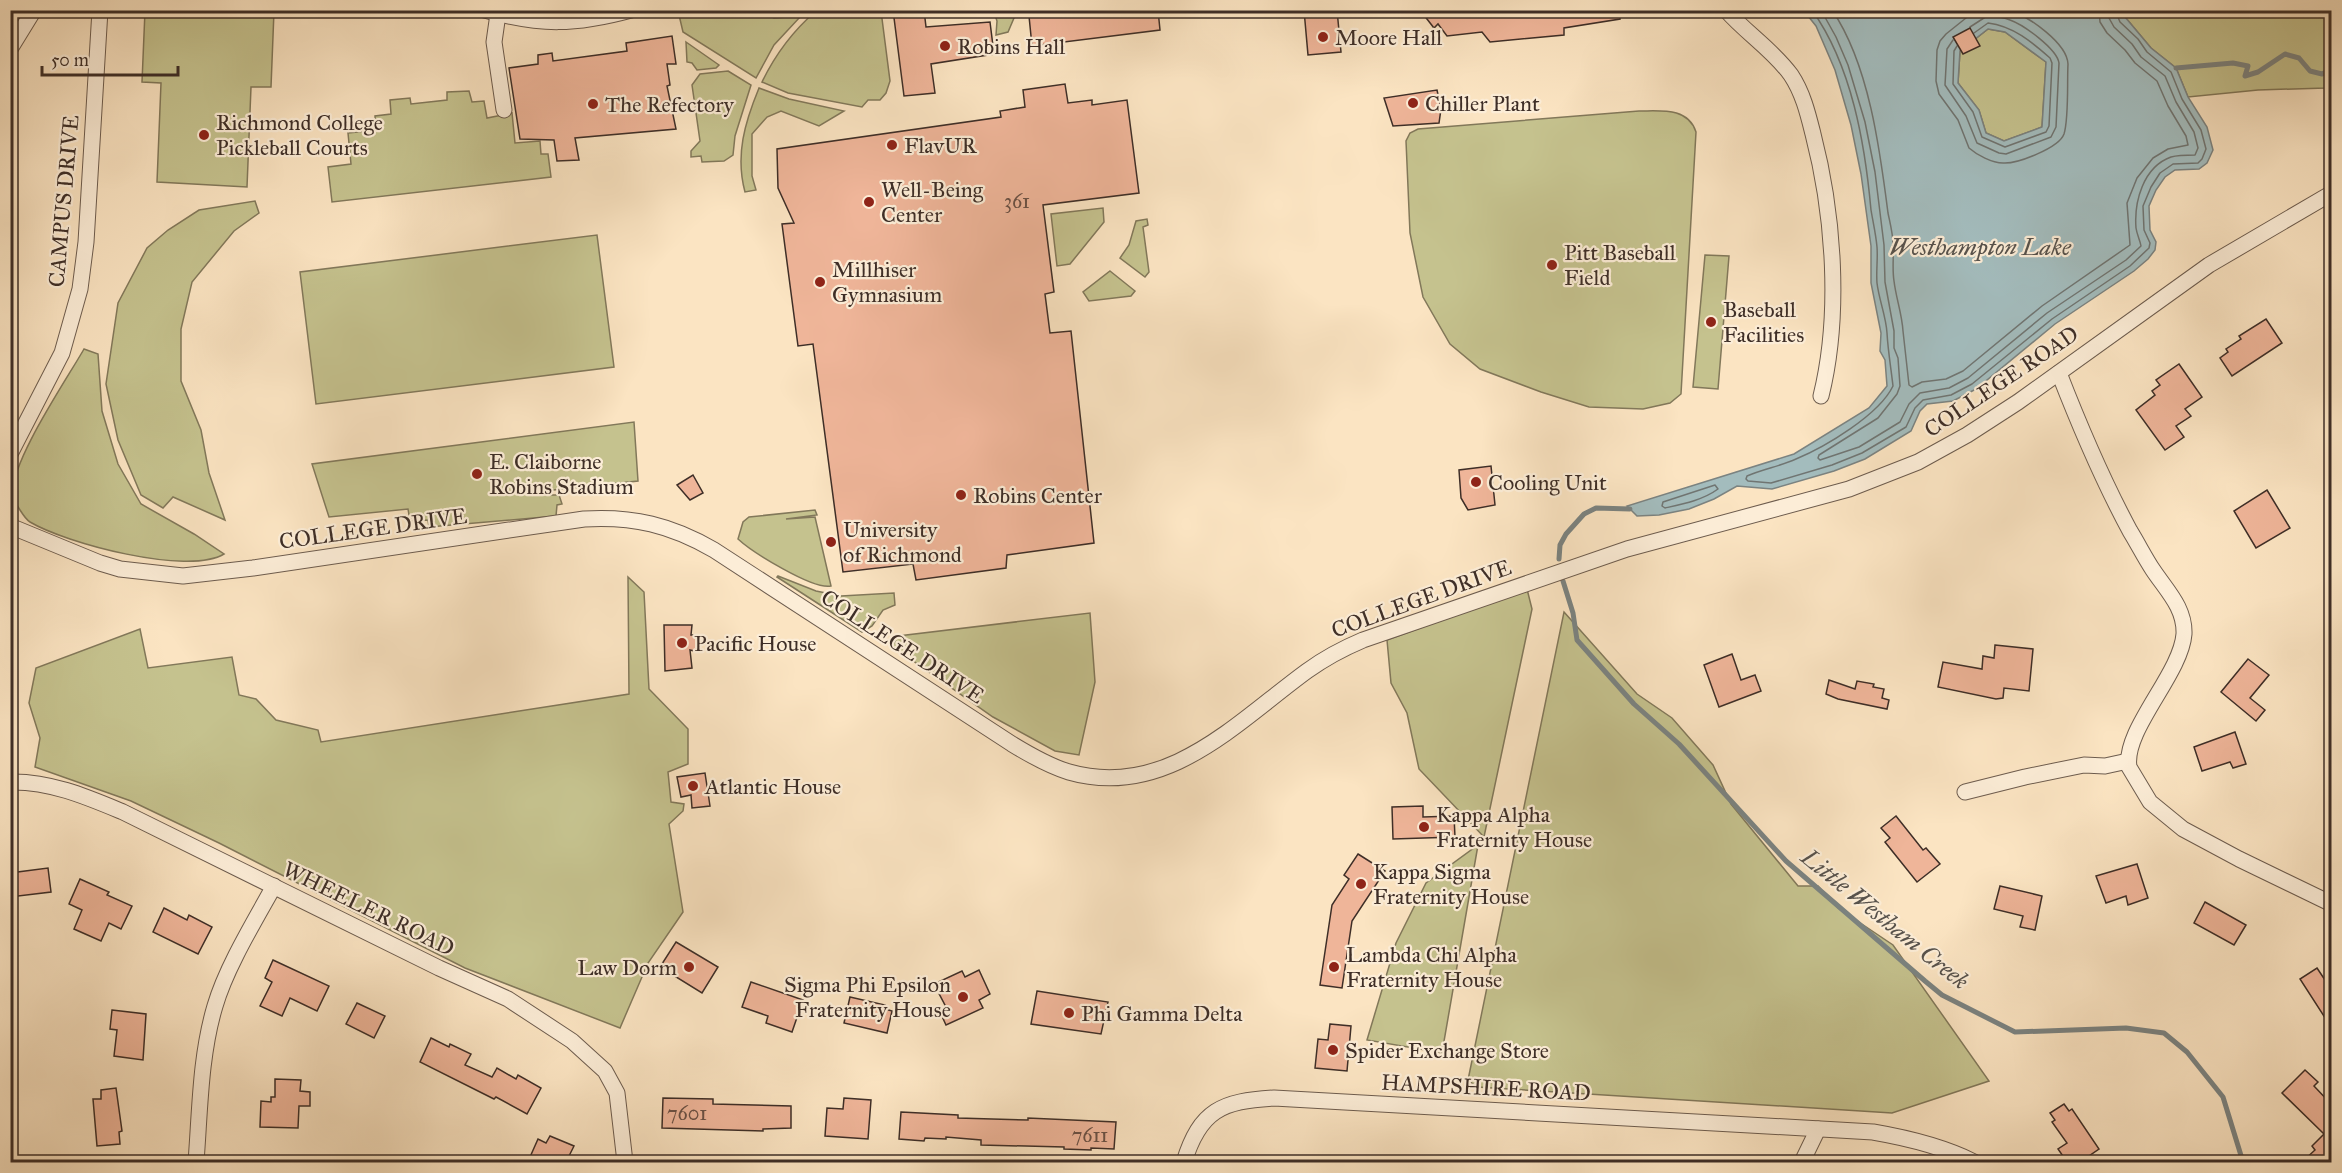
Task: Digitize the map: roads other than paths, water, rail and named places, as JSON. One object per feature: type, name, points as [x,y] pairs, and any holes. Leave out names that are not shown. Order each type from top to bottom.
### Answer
[{"type":"street","points":[[10,49],[34,10]]},
{"type":"street","name":"CAMPUS DRIVE","points":[[10,454],[62,353],[80,289],[86,248],[100,10]]},
{"type":"street","points":[[504,110],[491,12],[536,22],[565,23],[631,10]]},
{"type":"street","points":[[1726,10],[1790,75],[1806,106],[1814,137],[1828,219],[1832,287],[1829,364],[1821,396]]},
{"type":"street","name":"COLLEGE ROAD","points":[[1561,571],[1675,535],[1849,489],[1918,462],[1967,435],[2059,374],[2156,301],[2209,265],[2331,193]]},
{"type":"street","points":[[2059,374],[2110,490],[2153,570],[2177,603],[2183,621],[2182,642],[2177,657],[2133,742],[2128,761],[2129,767],[2150,802],[2183,829],[2331,904]]},
{"type":"street","name":"COLLEGE DRIVE","points":[[10,526],[100,563],[142,573],[183,576],[253,568],[584,519],[612,517],[640,520],[693,538],[714,550],[1002,738],[1046,763],[1084,776],[1119,778],[1163,768],[1208,746],[1310,669],[1342,649],[1561,571]]},
{"type":"street","points":[[1965,792],[2084,765],[2105,766],[2128,761]]},
{"type":"street","name":"WHEELER ROAD","points":[[10,782],[53,787],[88,797],[123,812],[439,968],[508,999],[572,1041],[605,1071],[617,1093],[625,1162]]},
{"type":"street","points":[[196,1162],[206,1046],[215,1004],[240,949],[274,886]]},
{"type":"street","name":"HAMPSHIRE ROAD","points":[[1184,1162],[1191,1141],[1201,1124],[1212,1113],[1246,1099],[1264,1098],[1873,1132],[1910,1138],[1974,1162]]},
{"type":"street","points":[[1802,1162],[1818,1129]]},
{"type":"water","name":"Westhampton Lake","points":[[1804,11],[2120,11],[2151,48],[2176,68],[2188,97],[2207,127],[2213,150],[2207,163],[2199,169],[2175,170],[2165,177],[2156,190],[2149,206],[2150,230],[2156,242],[2155,250],[2148,259],[2134,271],[2055,324],[1976,389],[1953,401],[1927,404],[1920,411],[1911,431],[1865,459],[1834,471],[1772,489],[1737,486],[1689,509],[1659,515],[1637,516],[1627,506],[1794,454],[1869,408],[1887,386],[1885,360],[1880,351],[1881,333],[1871,283],[1871,246],[1861,174],[1851,125],[1835,70],[1816,26]],"holes":[[[1988,29],[2005,32],[2046,62],[2042,127],[2004,141],[1986,133],[1979,110],[1958,83],[1960,51]]]},
{"type":"waterway","points":[[2176,68],[2233,63],[2248,66],[2245,76],[2258,72],[2285,54],[2299,58],[2310,71],[2322,74],[2332,69]]},
{"type":"waterway","name":"Little Westham Creek","points":[[1559,559],[1560,545],[1566,534],[1584,514],[1596,508],[1630,509]]},
{"type":"waterway","name":"Little Westham Creek","points":[[1563,581],[1573,613],[1577,640],[1634,704],[1679,744],[1786,861],[1925,981],[1942,995],[2015,1032],[2126,1028],[2164,1033],[2187,1052],[2223,1097],[2243,1162]]},
{"type":"place","name":"Moore Hall","points":[[1323,37]]},
{"type":"place","name":"Robins Hall","points":[[945,46]]},
{"type":"place","name":"Chiller Plant","points":[[1413,103]]},
{"type":"place","name":"The Refectory","points":[[593,104]]},
{"type":"place","name":"Richmond College Pickleball Courts","points":[[204,135]]},
{"type":"place","name":"FlavUR","points":[[892,145]]},
{"type":"place","name":"Well-Being Center","points":[[869,202]]},
{"type":"place","name":"Pitt Baseball Field","points":[[1552,265]]},
{"type":"place","name":"Millhiser Gymnasium","points":[[820,282]]},
{"type":"place","name":"Baseball Facilities","points":[[1711,322]]},
{"type":"place","name":"E. Claiborne Robins Stadium","points":[[477,474]]},
{"type":"place","name":"Cooling Unit","points":[[1476,482]]},
{"type":"place","name":"Robins Center","points":[[961,495]]},
{"type":"place","name":"University of Richmond","points":[[831,542]]},
{"type":"place","name":"Pacific House","points":[[682,643]]},
{"type":"place","name":"Atlantic House","points":[[693,786]]},
{"type":"place","name":"Kappa Alpha Fraternity House","points":[[1424,827]]},
{"type":"place","name":"Kappa Sigma Fraternity House","points":[[1361,884]]},
{"type":"place","name":"Law Dorm","points":[[689,967]]},
{"type":"place","name":"Lambda Chi Alpha Fraternity House","points":[[1334,967]]},
{"type":"place","name":"Sigma Phi Epsilon Fraternity House","points":[[963,997]]},
{"type":"place","name":"Phi Gamma Delta","points":[[1069,1013]]},
{"type":"place","name":"Spider Exchange Store","points":[[1333,1050]]}]
